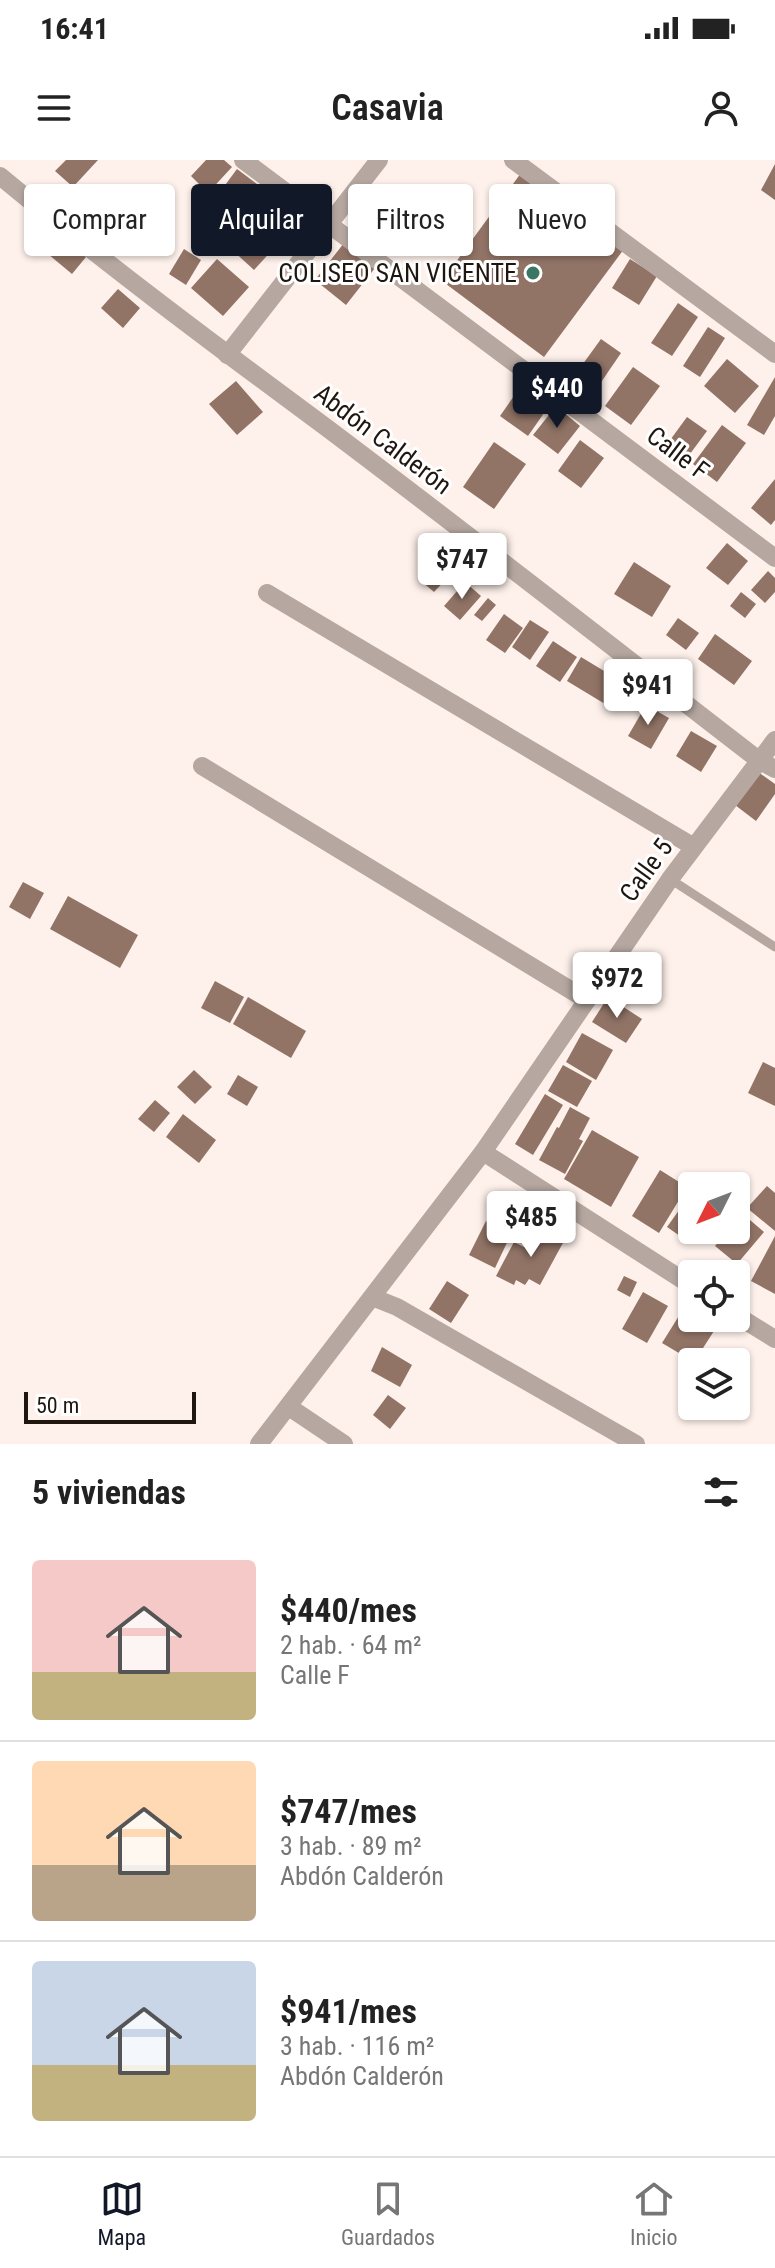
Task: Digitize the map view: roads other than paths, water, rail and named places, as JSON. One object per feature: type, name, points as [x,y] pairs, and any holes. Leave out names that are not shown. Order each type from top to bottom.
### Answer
[{"type":"street","name":"Calle F","points":[[243,160],[275,184]]},
{"type":"street","points":[[332,222],[379,160]]},
{"type":"street","points":[[513,160],[775,354]]},
{"type":"street","name":"Abdón Calderón","points":[[0,176],[78,241],[768,765]]},
{"type":"street","name":"Calle F","points":[[332,226],[775,558]]},
{"type":"street","points":[[227,355],[305,256]]},
{"type":"street","points":[[267,593],[694,847]]},
{"type":"street","name":"Calle 5","points":[[259,1444],[483,1152],[670,879],[694,847],[768,765],[775,740]]},
{"type":"street","points":[[202,766],[587,1000]]},
{"type":"street","points":[[483,1152],[678,1277]]},
{"type":"street","points":[[372,1297],[397,1307],[636,1444]]},
{"type":"street","points":[[750,1324],[775,1339]]},
{"type":"street","points":[[289,1407],[344,1444]]},
{"type":"lane","points":[[670,879],[775,947]]},
{"type":"place","name":"COLISEO SAN VICENTE","points":[[533,273]]}]
